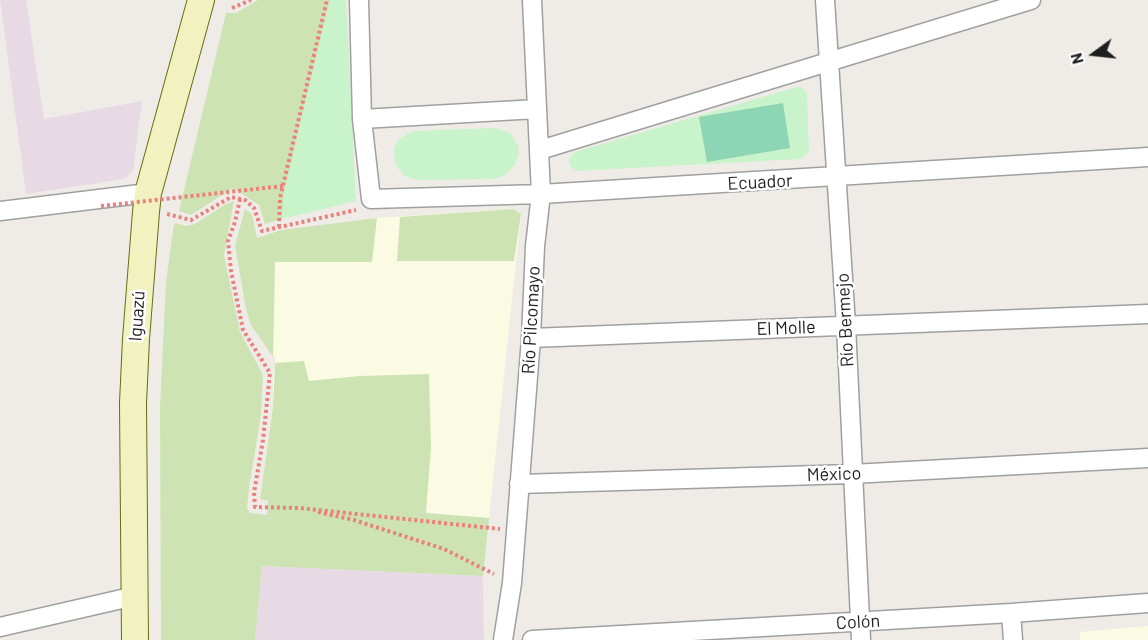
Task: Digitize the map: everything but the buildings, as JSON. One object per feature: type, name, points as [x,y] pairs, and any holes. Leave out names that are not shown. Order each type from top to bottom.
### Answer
[{"type":"main road","name":"Iguazú","points":[[135,640],[133,403],[138,307],[148,194],[201,0]]},
{"type":"street","points":[[359,0],[362,118],[371,199]]},
{"type":"street","name":"Río Pilcomayo","points":[[503,640],[512,583],[531,338],[535,246],[541,195],[532,0]]},
{"type":"street","name":"Río Bermejo","points":[[825,0],[846,325],[860,631]]},
{"type":"street","points":[[540,150],[1031,0]]},
{"type":"street","points":[[362,118],[537,109]]},
{"type":"street","name":"Ecuador","points":[[371,199],[541,195],[1148,158]]},
{"type":"street","points":[[0,211],[148,194]]},
{"type":"street","name":"El Molle","points":[[531,338],[1148,314]]},
{"type":"street","name":"México","points":[[519,484],[852,474],[1148,458]]},
{"type":"street","points":[[0,627],[135,596]]},
{"type":"street","name":"Colón","points":[[532,640],[860,631],[1011,613],[1148,603]]},
{"type":"street","points":[[1011,613],[1013,640]]},
{"type":"path","points":[[232,8],[250,0]]},
{"type":"path","points":[[279,227],[283,186],[327,0]]},
{"type":"path","points":[[101,206],[283,186]]},
{"type":"path","points":[[171,214],[191,220],[231,197],[245,200],[254,208],[262,231],[355,211],[371,199]]},
{"type":"path","points":[[240,199],[228,241],[231,271],[243,330],[270,373],[263,440],[254,493],[255,507],[299,508],[515,530]]},
{"type":"path","points":[[299,508],[354,520],[444,549],[512,583]]},
{"type":"shaded area","points":[[0,0],[26,0],[44,119],[142,101],[133,171],[124,179],[26,194]]},
{"type":"shaded area","points":[[514,209],[521,214],[489,518],[260,499],[273,407],[273,375],[276,357],[273,357],[275,262],[281,231],[377,218]]},
{"type":"shaded area","points":[[262,566],[483,576],[484,640],[255,640]]},
{"type":"shaded area","points":[[1148,626],[1148,640],[1080,640],[1080,632]]},
{"type":"green space","points":[[258,0],[330,0],[284,193],[282,219],[265,224],[259,205],[233,188],[191,215],[179,211],[226,13],[236,13]]},
{"type":"green space","points":[[330,0],[346,0],[356,201],[282,219],[284,193]]},
{"type":"green space","points":[[800,86],[807,93],[809,152],[801,159],[576,171],[570,166],[569,159],[575,152]]},
{"type":"green space","points":[[783,103],[790,148],[707,162],[699,117]]},
{"type":"green space","points":[[496,128],[510,133],[518,145],[519,153],[515,165],[505,175],[494,179],[418,180],[404,176],[395,164],[394,148],[398,140],[412,131]]},
{"type":"green space","points":[[234,201],[224,255],[240,332],[263,375],[261,414],[247,508],[250,513],[267,515],[268,501],[260,499],[273,407],[275,363],[304,361],[309,381],[360,376],[429,374],[431,448],[426,513],[489,518],[483,576],[262,566],[255,640],[161,640],[160,407],[166,282],[174,223],[186,226],[195,224]]},
{"type":"green space","points":[[245,209],[252,214],[257,238],[281,230],[377,218],[372,262],[275,262],[273,357],[251,325],[246,309],[235,245]]},
{"type":"green space","points":[[514,209],[521,214],[514,261],[397,261],[400,217]]}]
